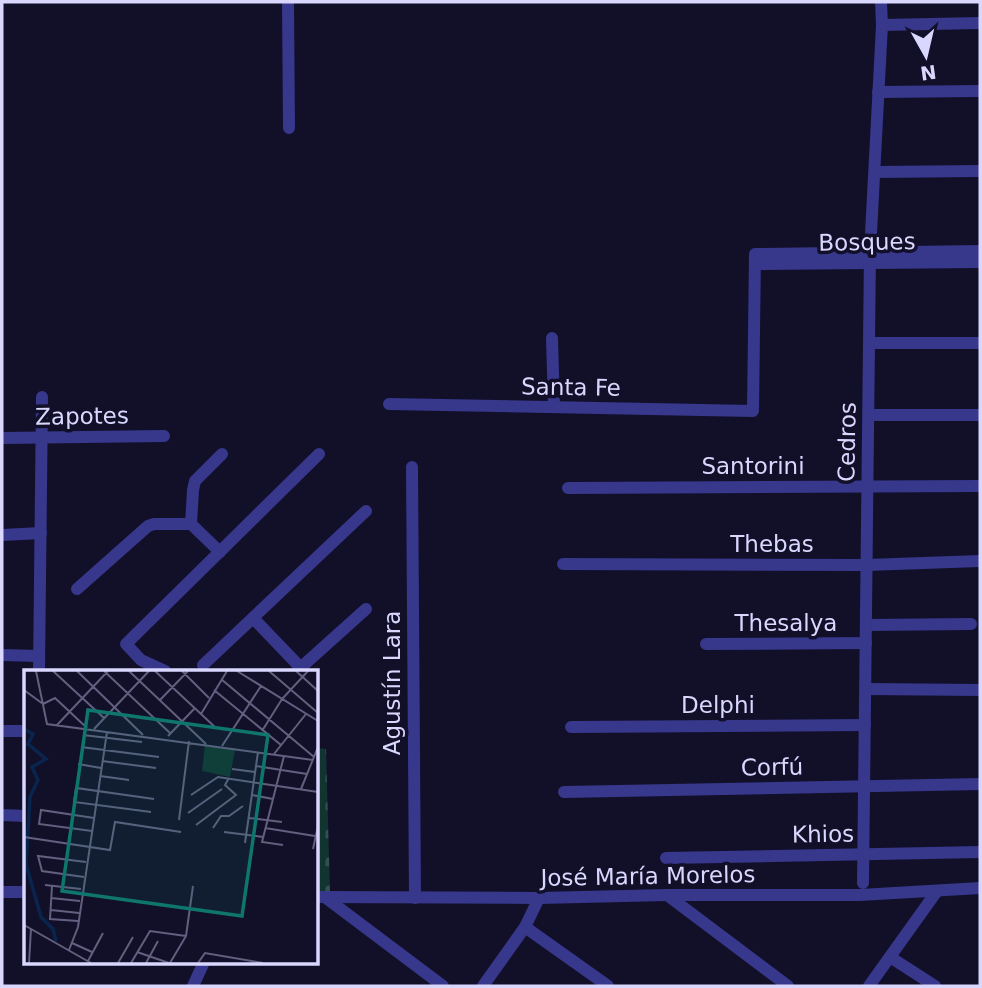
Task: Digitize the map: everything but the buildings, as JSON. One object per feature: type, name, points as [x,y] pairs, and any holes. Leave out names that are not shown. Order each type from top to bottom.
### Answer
[{"type":"street","points":[[288,2],[289,128]]},
{"type":"street","name":"Cedros","points":[[863,883],[870,257],[881,2]]},
{"type":"street","points":[[882,25],[980,23]]},
{"type":"street","points":[[878,92],[980,91]]},
{"type":"street","points":[[875,172],[980,171]]},
{"type":"street","name":"Bosques","points":[[753,411],[755,259],[980,251]]},
{"type":"street","name":"Bosques","points":[[870,257],[980,262]]},
{"type":"street","points":[[552,338],[554,407]]},
{"type":"street","points":[[869,343],[980,343]]},
{"type":"street","points":[[39,670],[42,397]]},
{"type":"street","name":"Santa Fe","points":[[389,404],[753,411]]},
{"type":"street","points":[[869,415],[980,415]]},
{"type":"street","name":"Zapotes","points":[[2,438],[164,436]]},
{"type":"street","points":[[191,524],[195,481],[222,454]]},
{"type":"street","points":[[163,670],[141,660],[126,644],[319,454]]},
{"type":"street","name":"Agustín Lara","points":[[412,467],[415,898]]},
{"type":"street","name":"Santorini","points":[[568,488],[980,486]]},
{"type":"street","points":[[203,665],[366,511]]},
{"type":"street","points":[[77,589],[148,526],[154,524],[191,524],[220,552]]},
{"type":"street","points":[[2,535],[41,533]]},
{"type":"street","name":"Thebas","points":[[563,564],[867,565],[980,561]]},
{"type":"street","points":[[253,618],[299,670],[366,609]]},
{"type":"street","name":"Thesalya","points":[[866,625],[971,624]]},
{"type":"street","name":"Thesalya","points":[[706,644],[866,643]]},
{"type":"street","points":[[2,655],[39,656]]},
{"type":"street","points":[[866,689],[980,690]]},
{"type":"street","name":"Delphi","points":[[571,727],[865,725]]},
{"type":"street","points":[[2,731],[24,731]]},
{"type":"street","name":"Corfú","points":[[564,792],[980,784]]},
{"type":"street","points":[[2,815],[24,816]]},
{"type":"street","name":"Khios","points":[[666,858],[980,852]]},
{"type":"street","name":"José María Morelos","points":[[321,897],[860,895],[978,890]]},
{"type":"street","points":[[2,892],[24,891]]},
{"type":"street","points":[[869,986],[937,891]]},
{"type":"street","points":[[667,895],[788,986]]},
{"type":"street","points":[[321,897],[443,986]]},
{"type":"street","points":[[483,986],[525,927],[539,898]]},
{"type":"street","points":[[525,927],[608,986]]},
{"type":"street","points":[[890,957],[935,986]]},
{"type":"street","points":[[192,986],[203,964]]},
{"type":"green space","points":[[318,748],[326,749],[330,892],[318,892]]}]
